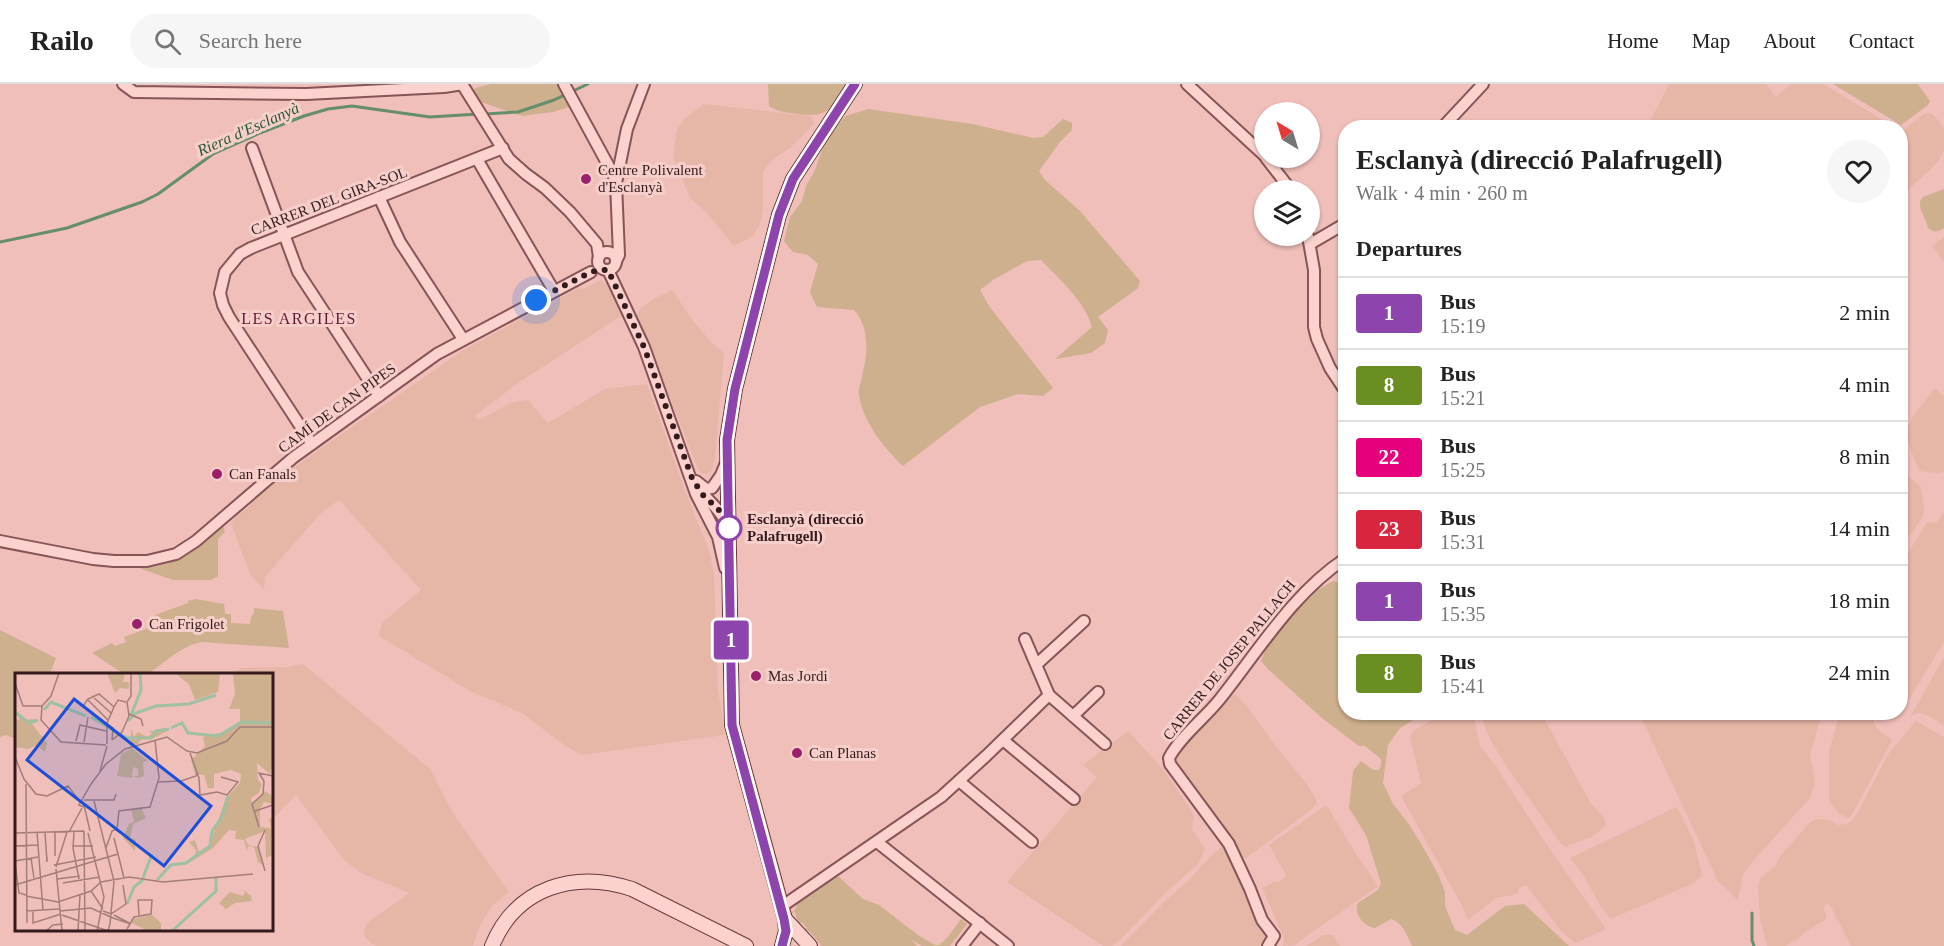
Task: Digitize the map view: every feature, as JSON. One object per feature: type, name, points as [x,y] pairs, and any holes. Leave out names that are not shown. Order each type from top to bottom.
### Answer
[{"type":"street","points":[[123,84],[134,92],[291,94],[444,87],[462,84],[516,166],[545,188],[570,212],[597,244],[600,268],[611,267]]},
{"type":"street","points":[[611,267],[619,255],[616,183],[621,152],[644,84]]},
{"type":"street","points":[[782,946],[786,931],[783,913],[732,725],[727,440],[735,389],[779,215],[793,179],[855,84]]},
{"type":"street","points":[[1187,84],[1254,146]]},
{"type":"street","points":[[1449,120],[1483,84]]},
{"type":"street","points":[[565,85],[616,183]]},
{"type":"street","points":[[252,148],[298,272],[379,396]]},
{"type":"street","name":"CARRER DEL GIRA-SOL","points":[[312,444],[229,317],[220,293],[225,272],[240,254],[503,148]]},
{"type":"street","points":[[605,160],[611,164],[615,163],[621,152]]},
{"type":"street","points":[[477,159],[554,291]]},
{"type":"street","points":[[1274,168],[1283,180]]},
{"type":"street","points":[[379,197],[400,242],[463,339]]},
{"type":"street","points":[[1320,235],[1338,227]]},
{"type":"street","points":[[1310,246],[1314,270],[1314,327],[1330,368],[1338,380]]},
{"type":"street","points":[[591,272],[603,253],[615,256],[611,267],[620,293],[644,347],[696,494],[708,514],[717,537],[730,586]]},
{"type":"street","name":"CAMÍ DE CAN PIPES","points":[[0,541],[93,560],[147,561],[169,556],[187,548],[294,457],[437,354],[591,272],[611,267]]},
{"type":"street","points":[[692,478],[706,489],[712,488],[722,475],[728,460]]},
{"type":"street","points":[[692,478],[702,494],[722,513],[729,532]]},
{"type":"street","points":[[708,514],[725,511],[729,498]]},
{"type":"street","name":"CARRER DE JOSEP PALLACH","points":[[1268,946],[1274,940],[1273,934],[1262,920],[1229,844],[1170,764],[1169,758],[1220,699],[1303,593],[1338,564]]},
{"type":"street","points":[[1037,664],[1083,621]]},
{"type":"street","points":[[1025,639],[1049,695],[1105,744]]},
{"type":"street","points":[[1073,716],[1098,692]]},
{"type":"street","points":[[783,913],[941,797],[1049,695]]},
{"type":"street","points":[[1003,740],[1074,799]]},
{"type":"street","points":[[959,781],[1032,842]]},
{"type":"street","points":[[877,842],[1008,946]]},
{"type":"street","points":[[492,946],[501,926],[526,901],[541,891],[556,885],[591,881],[632,889],[746,946]]},
{"type":"street","points":[[496,946],[505,928],[521,912],[546,895],[574,886],[594,885],[627,892],[739,946]]},
{"type":"street","points":[[783,913],[810,946]]},
{"type":"street","points":[[962,946],[980,923]]},
{"type":"street","points":[[793,946],[800,944],[810,946]]},
{"type":"shaded area","points":[[492,84],[559,84],[571,106],[553,112],[522,116],[478,101],[475,88]]},
{"type":"shaded area","points":[[768,84],[846,84],[828,110],[816,115],[808,115],[782,112],[769,106]]},
{"type":"shaded area","points":[[1669,84],[1766,84],[1776,97],[1791,84],[1823,84],[1882,120],[1651,120]]},
{"type":"shaded area","points":[[1833,84],[1918,84],[1930,101],[1928,105],[1908,120],[1893,120]]},
{"type":"shaded area","points":[[704,104],[811,116],[815,123],[791,147],[773,159],[763,171],[763,209],[760,224],[753,236],[734,246],[706,212],[690,198],[673,156],[677,129],[684,119]]},
{"type":"shaded area","points":[[868,109],[972,124],[1034,138],[1043,137],[1063,119],[1072,123],[1072,130],[1060,142],[1039,171],[1045,180],[1080,211],[1140,281],[1138,288],[1098,317],[1108,330],[1105,343],[1091,353],[1055,359],[1092,327],[1078,299],[1041,260],[1027,261],[980,290],[989,306],[1053,388],[1043,396],[1018,394],[980,407],[903,466],[875,434],[861,405],[859,389],[865,364],[866,339],[859,316],[854,310],[817,307],[810,292],[818,264],[808,255],[793,252],[784,241],[790,217],[802,201],[827,136],[846,116]]},
{"type":"shaded area","points":[[1930,113],[1944,129],[1944,150],[1930,170],[1908,190],[1908,127],[1924,114]]},
{"type":"shaded area","points":[[1944,189],[1944,228],[1934,231],[1928,228],[1920,201],[1923,197]]},
{"type":"shaded area","points":[[1944,237],[1944,262],[1932,246]]},
{"type":"shaded area","points":[[601,280],[607,285],[621,316],[515,385],[475,416],[478,420],[513,402],[528,400],[548,423],[605,389],[647,384],[709,550],[714,575],[718,689],[725,735],[582,755],[564,745],[522,713],[470,691],[379,636],[382,623],[421,590],[339,500],[321,513],[265,577],[264,590],[250,574],[231,524],[240,510],[242,512],[250,506],[249,504],[284,474],[462,351],[580,287],[581,290]]},
{"type":"shaded area","points":[[672,290],[693,321],[724,353],[715,457],[712,470],[707,474],[702,474],[698,469],[637,315],[641,308],[652,300]]},
{"type":"shaded area","points":[[1935,388],[1944,396],[1944,472],[1919,471],[1908,442],[1908,427],[1911,419]]},
{"type":"shaded area","points":[[1908,476],[1921,487],[1924,506],[1923,516],[1908,537]]},
{"type":"shaded area","points":[[1944,512],[1944,642],[1908,701],[1908,553],[1927,522],[1936,523]]},
{"type":"shaded area","points":[[223,525],[225,532],[218,539],[218,576],[211,580],[173,580],[139,568],[165,564],[186,556]]},
{"type":"shaded area","points":[[1333,581],[1338,582],[1338,720],[1413,720],[1400,728],[1388,745],[1383,783],[1392,802],[1410,826],[1438,874],[1445,892],[1445,906],[1455,930],[1467,935],[1505,906],[1524,904],[1569,946],[1412,946],[1399,923],[1391,919],[1375,928],[1360,919],[1357,911],[1358,903],[1378,890],[1381,883],[1366,835],[1349,808],[1353,771],[1361,761],[1373,770],[1379,770],[1381,759],[1365,746],[1359,746],[1322,718],[1261,661],[1266,648],[1304,598]]},
{"type":"shaded area","points":[[196,599],[224,604],[225,614],[231,614],[231,623],[250,624],[254,608],[283,611],[289,648],[201,642],[179,651],[149,673],[122,673],[92,653],[112,643],[115,646],[126,642],[124,637],[149,628],[153,629],[159,625],[158,617],[155,615],[188,603]]},
{"type":"shaded area","points":[[0,630],[56,658],[50,673],[15,673],[15,739],[6,735],[0,737]]},
{"type":"shaded area","points":[[1944,657],[1944,726],[1920,713],[1910,717]]},
{"type":"shaded area","points":[[303,664],[430,769],[453,813],[509,892],[492,906],[480,925],[473,946],[376,946],[371,943],[365,937],[364,931],[367,923],[409,893],[363,874],[344,860],[296,795],[273,819],[273,673],[234,673],[242,668],[286,667]]},
{"type":"shaded area","points":[[1235,694],[1306,783],[1317,803],[1246,858],[1243,857],[1224,826],[1174,760],[1177,752],[1225,700]]},
{"type":"shaded area","points":[[1432,720],[1474,720],[1480,746],[1606,929],[1575,943],[1561,931],[1526,885],[1519,888],[1518,893],[1496,898],[1468,920],[1401,796],[1421,783],[1410,737],[1413,731]]},
{"type":"shaded area","points":[[1483,720],[1545,720],[1590,802],[1604,818],[1606,826],[1591,837],[1565,847],[1508,769]]},
{"type":"shaded area","points":[[1642,720],[1820,720],[1810,754],[1815,782],[1810,798],[1743,875],[1738,900],[1718,881]]},
{"type":"shaded area","points":[[1838,720],[1874,720],[1877,729],[1892,740],[1849,818],[1839,814],[1830,802],[1829,751]]},
{"type":"shaded area","points":[[1916,721],[1944,737],[1944,946],[1851,946],[1830,905],[1826,904],[1823,907],[1827,917],[1824,921],[1805,932],[1796,941],[1786,946],[1767,946],[1760,919],[1758,887],[1760,879],[1776,865],[1778,859],[1815,819],[1832,821],[1838,825],[1847,824],[1852,820],[1889,753]]},
{"type":"shaded area","points":[[1128,731],[1162,768],[1189,807],[1194,816],[1192,829],[1205,849],[1198,864],[1164,894],[1122,938],[1112,946],[1103,946],[1007,882],[1097,777],[1083,765]]},
{"type":"shaded area","points":[[1325,806],[1377,887],[1294,945],[1283,946],[1284,938],[1262,888],[1273,882],[1281,881],[1286,875],[1269,845]]},
{"type":"shaded area","points":[[1677,807],[1693,839],[1702,875],[1694,883],[1611,919],[1570,858]]},
{"type":"shaded area","points":[[1225,844],[1268,934],[1264,946],[1121,946],[1165,901]]},
{"type":"shaded area","points":[[838,876],[863,899],[879,905],[935,945],[939,945],[948,937],[961,919],[967,924],[950,946],[922,946],[912,940],[917,946],[822,946],[810,932],[804,929],[807,928],[803,923],[798,923],[795,912],[790,914],[795,910],[797,904]]},
{"type":"shaded area","points":[[1323,935],[1333,935],[1340,946],[1307,946]]},
{"type":"waterway","name":"Riera d'Esclanyà","points":[[485,114],[518,112],[554,100],[588,84]]},
{"type":"waterway","name":"Riera d'Esclanyà","points":[[0,242],[67,228],[142,202],[158,194],[213,154],[260,133],[328,109],[352,106],[430,117],[478,114]]},
{"type":"waterway","points":[[1752,913],[1754,946]]},
{"type":"bus line","name":"1","points":[[782,946],[786,931],[784,919],[732,725],[727,440],[735,389],[779,215],[793,179],[855,84]]},
{"type":"place","name":"Centre Polivalent d'Esclanyà","points":[[586,179]]},
{"type":"place","name":"Can Fanals","points":[[217,474]]},
{"type":"place","name":"Esclanyà (direcció Palafrugell)","points":[[729,528]]},
{"type":"place","name":"Can Frigolet","points":[[137,624]]},
{"type":"place","name":"Mas Jordi","points":[[756,676]]},
{"type":"place","name":"Can Planas","points":[[797,753]]},
{"type":"district","name":"LES ARGILES","points":[[299,318]]},
{"type":"route","points":[[536,300],[591,272],[608,270],[644,347],[692,478],[702,494],[722,513],[729,532],[729,528]]}]
